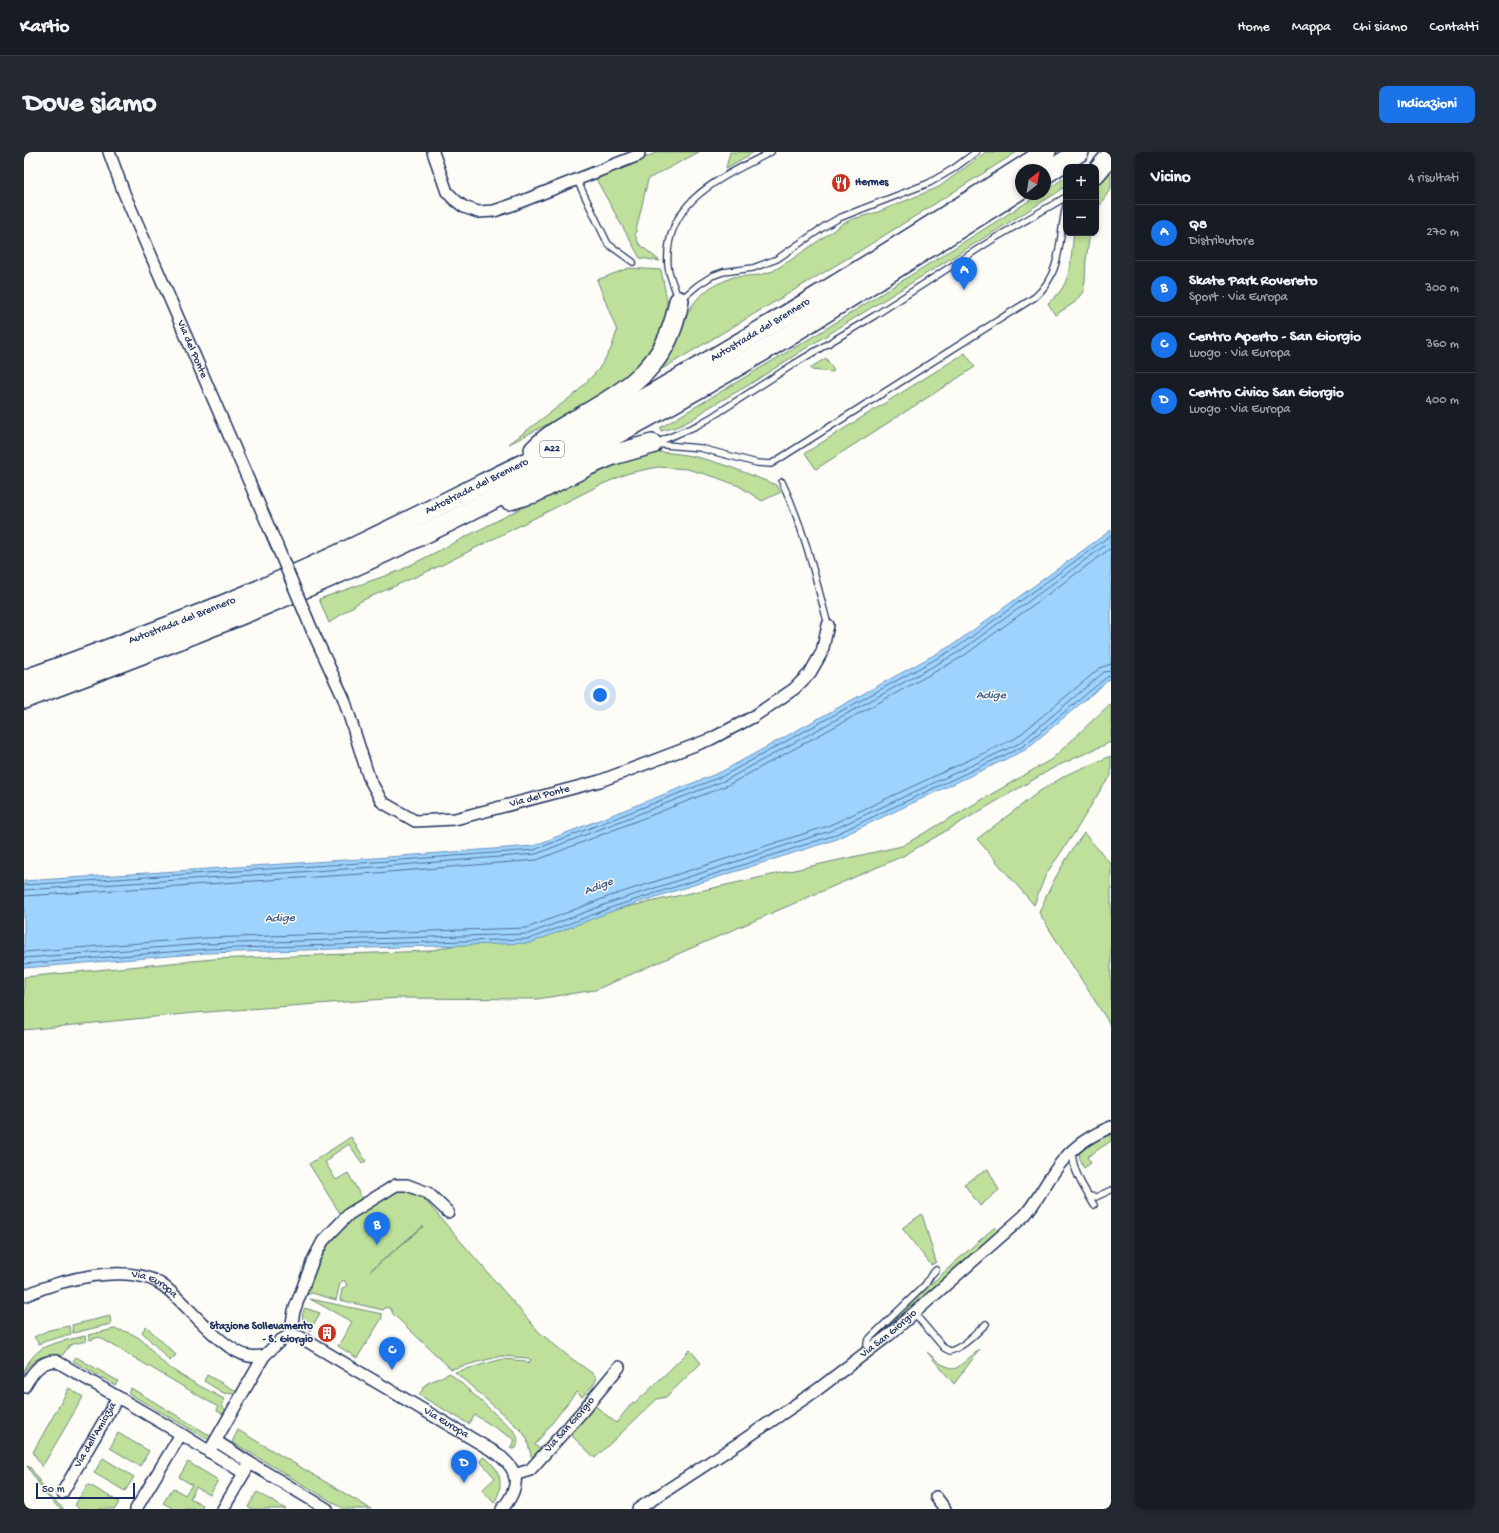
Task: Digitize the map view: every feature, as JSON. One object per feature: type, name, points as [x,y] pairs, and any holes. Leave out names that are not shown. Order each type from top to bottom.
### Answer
[{"type":"highway","name":"Autostrada del Brennero","points":[[24,680],[232,601],[401,525],[556,447],[629,408],[788,315],[895,249],[1046,152]]},
{"type":"highway","points":[[1051,170],[1080,152]]},
{"type":"highway","points":[[1099,169],[1111,155]]},
{"type":"highway","name":"Autostrada del Brennero","points":[[24,699],[215,626],[330,578],[484,504],[643,419],[767,348],[1015,193]]},
{"type":"highway","points":[[516,467],[541,443],[560,428],[629,387],[643,374],[654,362],[666,342],[680,301]]},
{"type":"highway","points":[[484,504],[508,500],[534,492],[589,465],[652,444]]},
{"type":"street","name":"Via del Ponte","points":[[109,152],[128,200],[312,630],[344,700],[369,778],[382,802],[415,821],[455,819],[600,781],[711,739],[752,718],[794,689],[810,673],[822,652],[828,625]]},
{"type":"street","points":[[433,152],[447,192],[464,207],[478,212],[494,211],[639,155]]},
{"type":"street","name":"Via San Giorgio","points":[[638,1509],[818,1390],[915,1314],[1024,1216],[1035,1203],[1058,1168],[1072,1152],[1084,1141],[1111,1127]]},
{"type":"street","points":[[209,1452],[264,1356],[281,1340],[290,1335],[294,1311],[313,1260],[323,1240],[349,1214],[396,1185],[416,1188],[428,1193],[448,1212]]},
{"type":"street","name":"Via Europa","points":[[24,1296],[57,1284],[97,1276],[120,1274],[146,1277],[164,1286],[217,1337],[236,1350],[249,1356],[264,1356]]},
{"type":"street","name":"Via Europa","points":[[290,1335],[300,1337],[498,1454],[514,1473]]},
{"type":"street","name":"Via dell'Amicizia","points":[[24,1387],[32,1374],[42,1364],[50,1361],[61,1363],[244,1473]]},
{"type":"street","name":"Via San Giorgio","points":[[514,1473],[530,1470],[581,1413],[619,1367]]},
{"type":"street","name":"Via dell'Amicizia","points":[[62,1493],[118,1397]]},
{"type":"street","points":[[136,1509],[181,1434]]},
{"type":"street","points":[[216,1441],[326,1509]]},
{"type":"street","points":[[223,1509],[244,1473],[255,1466]]},
{"type":"street","points":[[502,1509],[509,1501],[513,1491],[515,1480],[514,1473]]},
{"type":"street","points":[[936,1497],[945,1509]]},
{"type":"lane","points":[[771,152],[724,176],[703,189],[682,211],[672,230],[668,267],[680,301],[698,285],[712,276],[723,272],[753,268],[777,259],[839,218],[929,183],[953,169],[976,152]]},
{"type":"lane","points":[[577,180],[608,244],[633,262]]},
{"type":"lane","points":[[652,444],[696,426],[710,418],[995,238],[1063,199]]},
{"type":"lane","points":[[652,444],[700,448],[757,464],[771,464],[1035,297],[1047,285],[1058,261],[1063,227]]},
{"type":"lane","points":[[782,482],[804,534],[828,625]]},
{"type":"lane","points":[[1072,1152],[1073,1164],[1077,1176],[1094,1205]]},
{"type":"lane","points":[[1089,1196],[1096,1197],[1111,1190]]},
{"type":"lane","points":[[867,1352],[867,1343],[870,1338],[925,1285],[933,1272],[936,1270]]},
{"type":"lane","points":[[915,1314],[944,1348],[950,1351],[965,1343],[986,1324]]},
{"type":"green space","points":[[658,152],[699,152],[648,179],[635,235],[639,244],[660,261],[640,258],[596,179]]},
{"type":"green space","points":[[730,152],[754,152],[726,168]]},
{"type":"green space","points":[[986,152],[1017,152],[858,252],[662,369],[659,366],[681,329],[691,307],[698,298],[711,287],[733,277],[760,275],[773,271],[844,223],[878,212],[939,187]]},
{"type":"green space","points":[[1111,166],[1111,188],[1099,208],[1099,200],[1099,183]]},
{"type":"green space","points":[[1063,179],[1063,188],[1051,196],[1051,187]]},
{"type":"green space","points":[[1030,200],[1045,200],[747,386],[708,408],[693,419],[679,426],[661,431],[660,428],[819,333]]},
{"type":"green space","points":[[1074,236],[1090,236],[1083,292],[1074,303],[1055,315],[1048,303],[1062,288],[1071,263]]},
{"type":"green space","points":[[629,268],[661,270],[667,300],[667,318],[664,333],[636,371],[585,405],[509,444],[576,393],[598,370],[611,349],[617,331],[597,280]]},
{"type":"green space","points":[[965,353],[975,367],[816,469],[805,453]]},
{"type":"green space","points":[[826,358],[834,371],[812,370],[810,368]]},
{"type":"green space","points":[[654,452],[687,455],[716,462],[776,485],[781,492],[762,501],[739,486],[687,469],[658,467],[629,473],[598,486],[442,565],[361,601],[329,623],[319,599],[399,571],[602,467]]},
{"type":"green space","points":[[1111,703],[1111,742],[1055,767],[903,856],[595,990],[537,999],[399,998],[194,1013],[24,1030],[24,977],[213,959],[429,951],[902,846],[1052,759]]},
{"type":"green space","points":[[1111,756],[1111,776],[1046,874],[1034,905],[977,839],[1040,791],[1068,774]]},
{"type":"green space","points":[[1084,833],[1111,864],[1111,1026],[1039,913],[1059,872]]},
{"type":"green space","points":[[1111,1132],[1111,1141],[1087,1157],[1091,1163],[1084,1168],[1080,1160],[1079,1151],[1082,1147]]},
{"type":"green space","points":[[351,1137],[366,1161],[362,1163],[349,1144],[325,1162],[336,1180],[348,1173],[363,1200],[341,1215],[309,1164]]},
{"type":"green space","points":[[988,1169],[999,1190],[980,1206],[964,1184]]},
{"type":"green space","points":[[404,1189],[416,1192],[425,1200],[539,1332],[597,1378],[594,1384],[582,1397],[576,1392],[535,1445],[541,1450],[534,1457],[531,1456],[527,1439],[522,1431],[455,1372],[503,1359],[526,1361],[529,1363],[531,1360],[528,1358],[501,1356],[451,1369],[393,1314],[391,1309],[386,1307],[383,1310],[340,1300],[342,1289],[347,1285],[344,1280],[340,1283],[336,1300],[312,1293],[306,1295],[300,1301],[318,1258],[325,1245],[331,1238],[339,1229],[361,1212],[384,1197]],"holes":[[[423,1226],[423,1227],[370,1271]]]},
{"type":"green space","points":[[922,1214],[936,1262],[931,1265],[902,1228]]},
{"type":"green space","points":[[995,1227],[1000,1232],[916,1308],[875,1340],[881,1330],[892,1319]]},
{"type":"green space","points":[[310,1299],[382,1314],[382,1318],[357,1358],[338,1346],[352,1322]]},
{"type":"green space","points":[[305,1308],[320,1313],[310,1331],[303,1320],[303,1311]]},
{"type":"green space","points":[[110,1316],[111,1324],[73,1333],[72,1325]]},
{"type":"green space","points":[[69,1326],[71,1334],[39,1344],[34,1337],[49,1330]]},
{"type":"green space","points":[[146,1326],[176,1355],[170,1361],[142,1332]]},
{"type":"green space","points":[[114,1329],[125,1331],[134,1335],[146,1344],[162,1362],[170,1368],[224,1399],[222,1406],[227,1412],[225,1415],[217,1411],[218,1407],[99,1337],[90,1340],[88,1335]]},
{"type":"green space","points":[[85,1336],[86,1341],[70,1345],[61,1357],[50,1355],[35,1360],[24,1372],[25,1368],[36,1353],[44,1348],[56,1343]]},
{"type":"green space","points":[[980,1349],[954,1384],[927,1352],[941,1364],[954,1369]]},
{"type":"green space","points":[[690,1350],[701,1363],[666,1397],[657,1399],[595,1458],[570,1434],[593,1404],[616,1423],[633,1402],[635,1403],[641,1396],[643,1396]]},
{"type":"green space","points":[[76,1357],[118,1381],[115,1385],[73,1361]]},
{"type":"green space","points":[[450,1373],[515,1432],[518,1440],[516,1448],[510,1448],[515,1440],[475,1415],[469,1424],[419,1395],[426,1384]]},
{"type":"green space","points":[[207,1375],[238,1392],[237,1395],[228,1393],[225,1394],[204,1381]]},
{"type":"green space","points":[[69,1388],[83,1397],[42,1467],[33,1452]]},
{"type":"green space","points":[[131,1388],[211,1436],[209,1440],[128,1393]]},
{"type":"green space","points":[[238,1430],[371,1509],[344,1509],[232,1442]]},
{"type":"green space","points":[[118,1433],[149,1451],[140,1466],[110,1448]]},
{"type":"green space","points":[[483,1457],[494,1466],[499,1477],[499,1490],[494,1503],[482,1490],[495,1478],[480,1461]]},
{"type":"green space","points":[[103,1458],[134,1477],[125,1491],[94,1473]]},
{"type":"green space","points":[[188,1462],[218,1480],[210,1495],[196,1487],[190,1498],[203,1505],[201,1509],[174,1509],[163,1503],[173,1488],[185,1495],[192,1485],[179,1477]]},
{"type":"green space","points":[[27,1466],[30,1467],[50,1497],[64,1509],[60,1509],[47,1496]]},
{"type":"green space","points":[[88,1484],[119,1502],[115,1509],[79,1509],[75,1505]]},
{"type":"green space","points":[[257,1492],[286,1509],[250,1509],[248,1507]]},
{"type":"water","name":"Adige","points":[[1111,530],[1111,678],[1025,750],[834,840],[615,910],[530,943],[206,953],[24,968],[24,881],[533,846],[721,772],[954,644]]},
{"type":"place","name":"Hermes","points":[[841,183]]},
{"type":"place","name":"Q8","points":[[964,290]]},
{"type":"place","name":"Skate Park Rovereto","points":[[377,1245]]},
{"type":"place","name":"Stazione Sollevamento - S. Giorgio","points":[[327,1333]]},
{"type":"place","name":"Centro Aperto - San Giorgio","points":[[392,1370]]},
{"type":"place","name":"Centro Civico San Giorgio","points":[[464,1483]]}]
